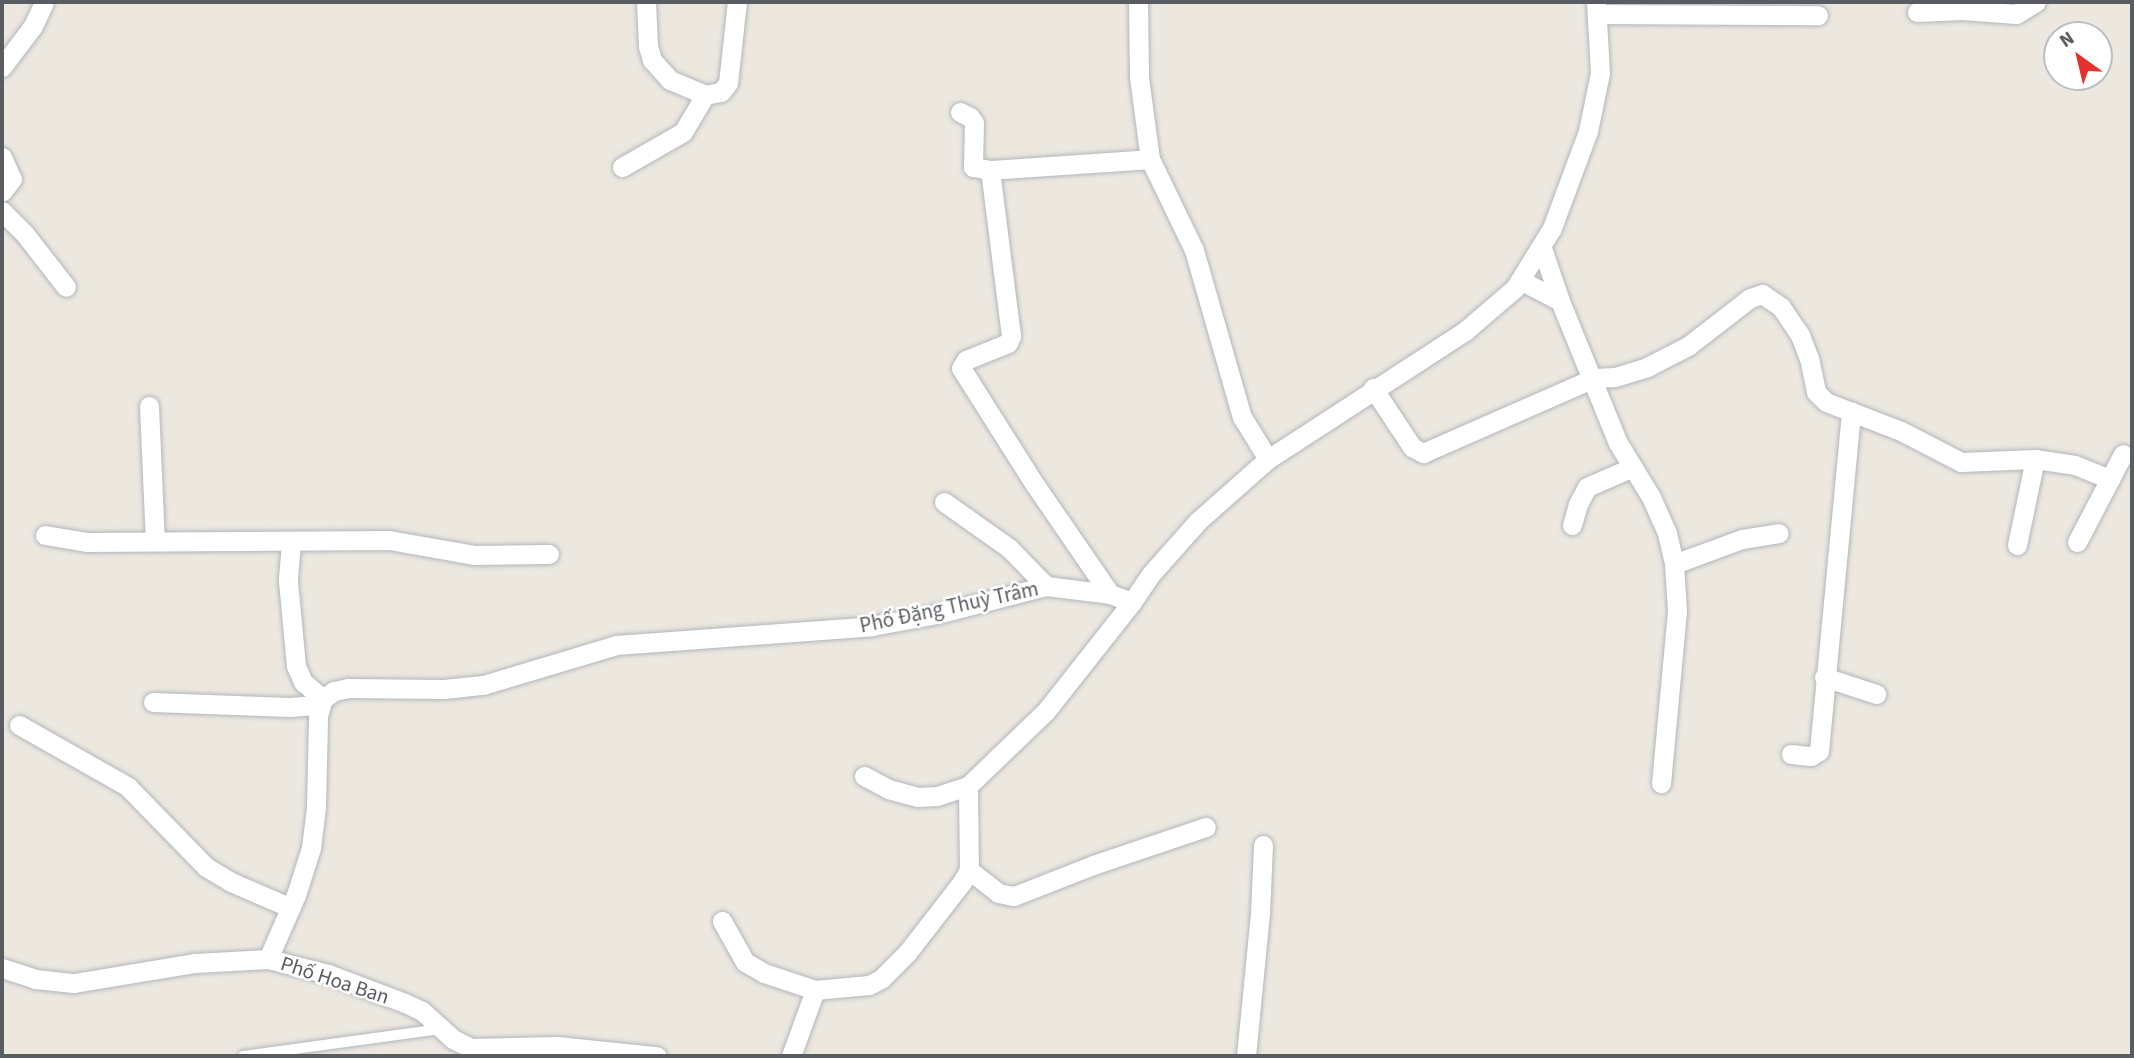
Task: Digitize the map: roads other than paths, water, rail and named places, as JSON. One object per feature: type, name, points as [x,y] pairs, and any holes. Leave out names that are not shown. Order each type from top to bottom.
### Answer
[{"type":"street","points":[[2,67],[33,26],[44,2]]},
{"type":"street","points":[[646,2],[648,46],[657,68],[676,84],[705,95],[721,92],[728,83],[737,2]]},
{"type":"street","points":[[1138,2],[1139,77],[1150,159],[1194,250],[1242,417],[1268,459]]},
{"type":"street","points":[[1917,12],[1962,10],[2016,14],[2036,2]]},
{"type":"street","points":[[864,776],[888,789],[918,797],[937,796],[968,786],[1046,711],[1151,575],[1198,521],[1268,459],[1373,388],[1465,331],[1495,307],[1520,280],[1542,248],[1567,194],[1595,102],[1600,73],[1597,8],[1818,15]]},
{"type":"street","points":[[622,167],[683,132],[693,121],[705,95]]},
{"type":"street","points":[[960,112],[970,117],[974,123],[973,167],[990,170],[1150,159]]},
{"type":"street","points":[[2,157],[12,178],[2,192]]},
{"type":"street","points":[[990,170],[1011,336],[1008,344],[966,360],[962,371],[1110,594]]},
{"type":"street","points":[[2,211],[24,233],[66,287]]},
{"type":"street","points":[[1542,248],[1560,301],[1594,378],[1618,443],[1667,533],[1674,564],[1677,611],[1661,783]]},
{"type":"street","points":[[1520,280],[1560,301]]},
{"type":"street","points":[[1373,388],[1412,447],[1423,453],[1594,378],[1615,377],[1647,367],[1688,346],[1750,298],[1762,294],[1781,307],[1800,335],[1819,397],[1901,431],[1961,462],[2035,459],[2075,465],[2110,479]]},
{"type":"street","points":[[149,406],[155,541]]},
{"type":"street","points":[[1791,754],[1811,756],[1819,751],[1851,412]]},
{"type":"street","points":[[2077,542],[2110,479],[2128,456],[2132,436]]},
{"type":"street","points":[[2017,545],[2035,459]]},
{"type":"street","points":[[1572,525],[1578,503],[1587,488],[1633,467]]},
{"type":"street","points":[[944,502],[1009,548],[1046,586]]},
{"type":"street","points":[[1674,564],[1742,538],[1779,533]]},
{"type":"street","points":[[45,534],[87,542],[291,543],[389,540],[474,555],[549,554]]},
{"type":"street","points":[[268,959],[291,908],[311,848],[322,702],[303,682],[293,654],[288,581],[291,543]]},
{"type":"street","name":"Phố Đặng Thuỳ Trâm","points":[[153,702],[289,707],[322,702],[334,691],[348,688],[444,689],[483,684],[616,645],[802,633],[903,621],[1046,586],[1110,594],[1132,602]]},
{"type":"street","points":[[1824,677],[1876,694]]},
{"type":"street","points":[[19,725],[127,786],[206,867],[231,882],[291,908]]},
{"type":"street","points":[[722,921],[745,962],[764,973],[815,990],[852,988],[881,979],[907,953],[969,870],[968,786]]},
{"type":"street","points":[[969,870],[998,893],[1014,896],[1093,865],[1206,827]]},
{"type":"street","points":[[1246,1056],[1260,914],[1263,845]]},
{"type":"street","name":"Phố Hoa Ban","points":[[2,968],[35,979],[74,983],[195,962],[268,959],[328,974],[422,1011],[462,1045],[477,1053],[556,1046],[656,1056]]},
{"type":"street","points":[[791,1056],[815,990]]},
{"type":"lane","points":[[243,1056],[443,1029]]}]
